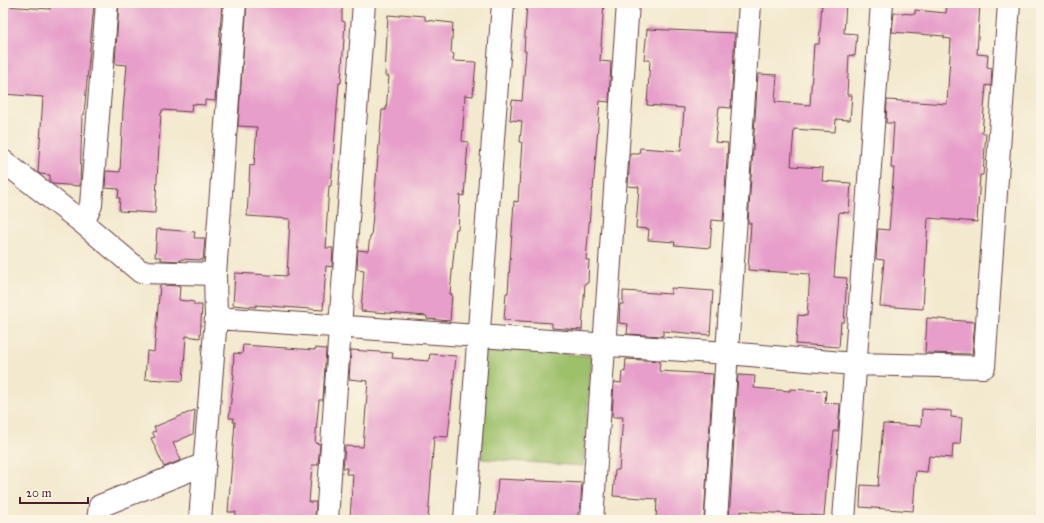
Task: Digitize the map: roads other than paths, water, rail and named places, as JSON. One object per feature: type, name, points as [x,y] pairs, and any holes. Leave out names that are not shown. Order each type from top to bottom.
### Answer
[{"type":"street","points":[[83,223],[91,205],[107,3]]},
{"type":"street","points":[[200,520],[216,318],[215,274],[235,3]]},
{"type":"street","points":[[327,520],[364,3]]},
{"type":"street","points":[[465,520],[503,3]]},
{"type":"street","points":[[592,520],[628,3]]},
{"type":"street","points":[[716,520],[750,3]]},
{"type":"street","points":[[844,520],[854,364],[882,3]]},
{"type":"street","points":[[216,318],[727,353],[854,364],[984,367],[1010,3]]},
{"type":"street","points":[[3,161],[83,223],[141,272],[215,274]]},
{"type":"street","points":[[98,520],[100,506],[205,464]]}]
